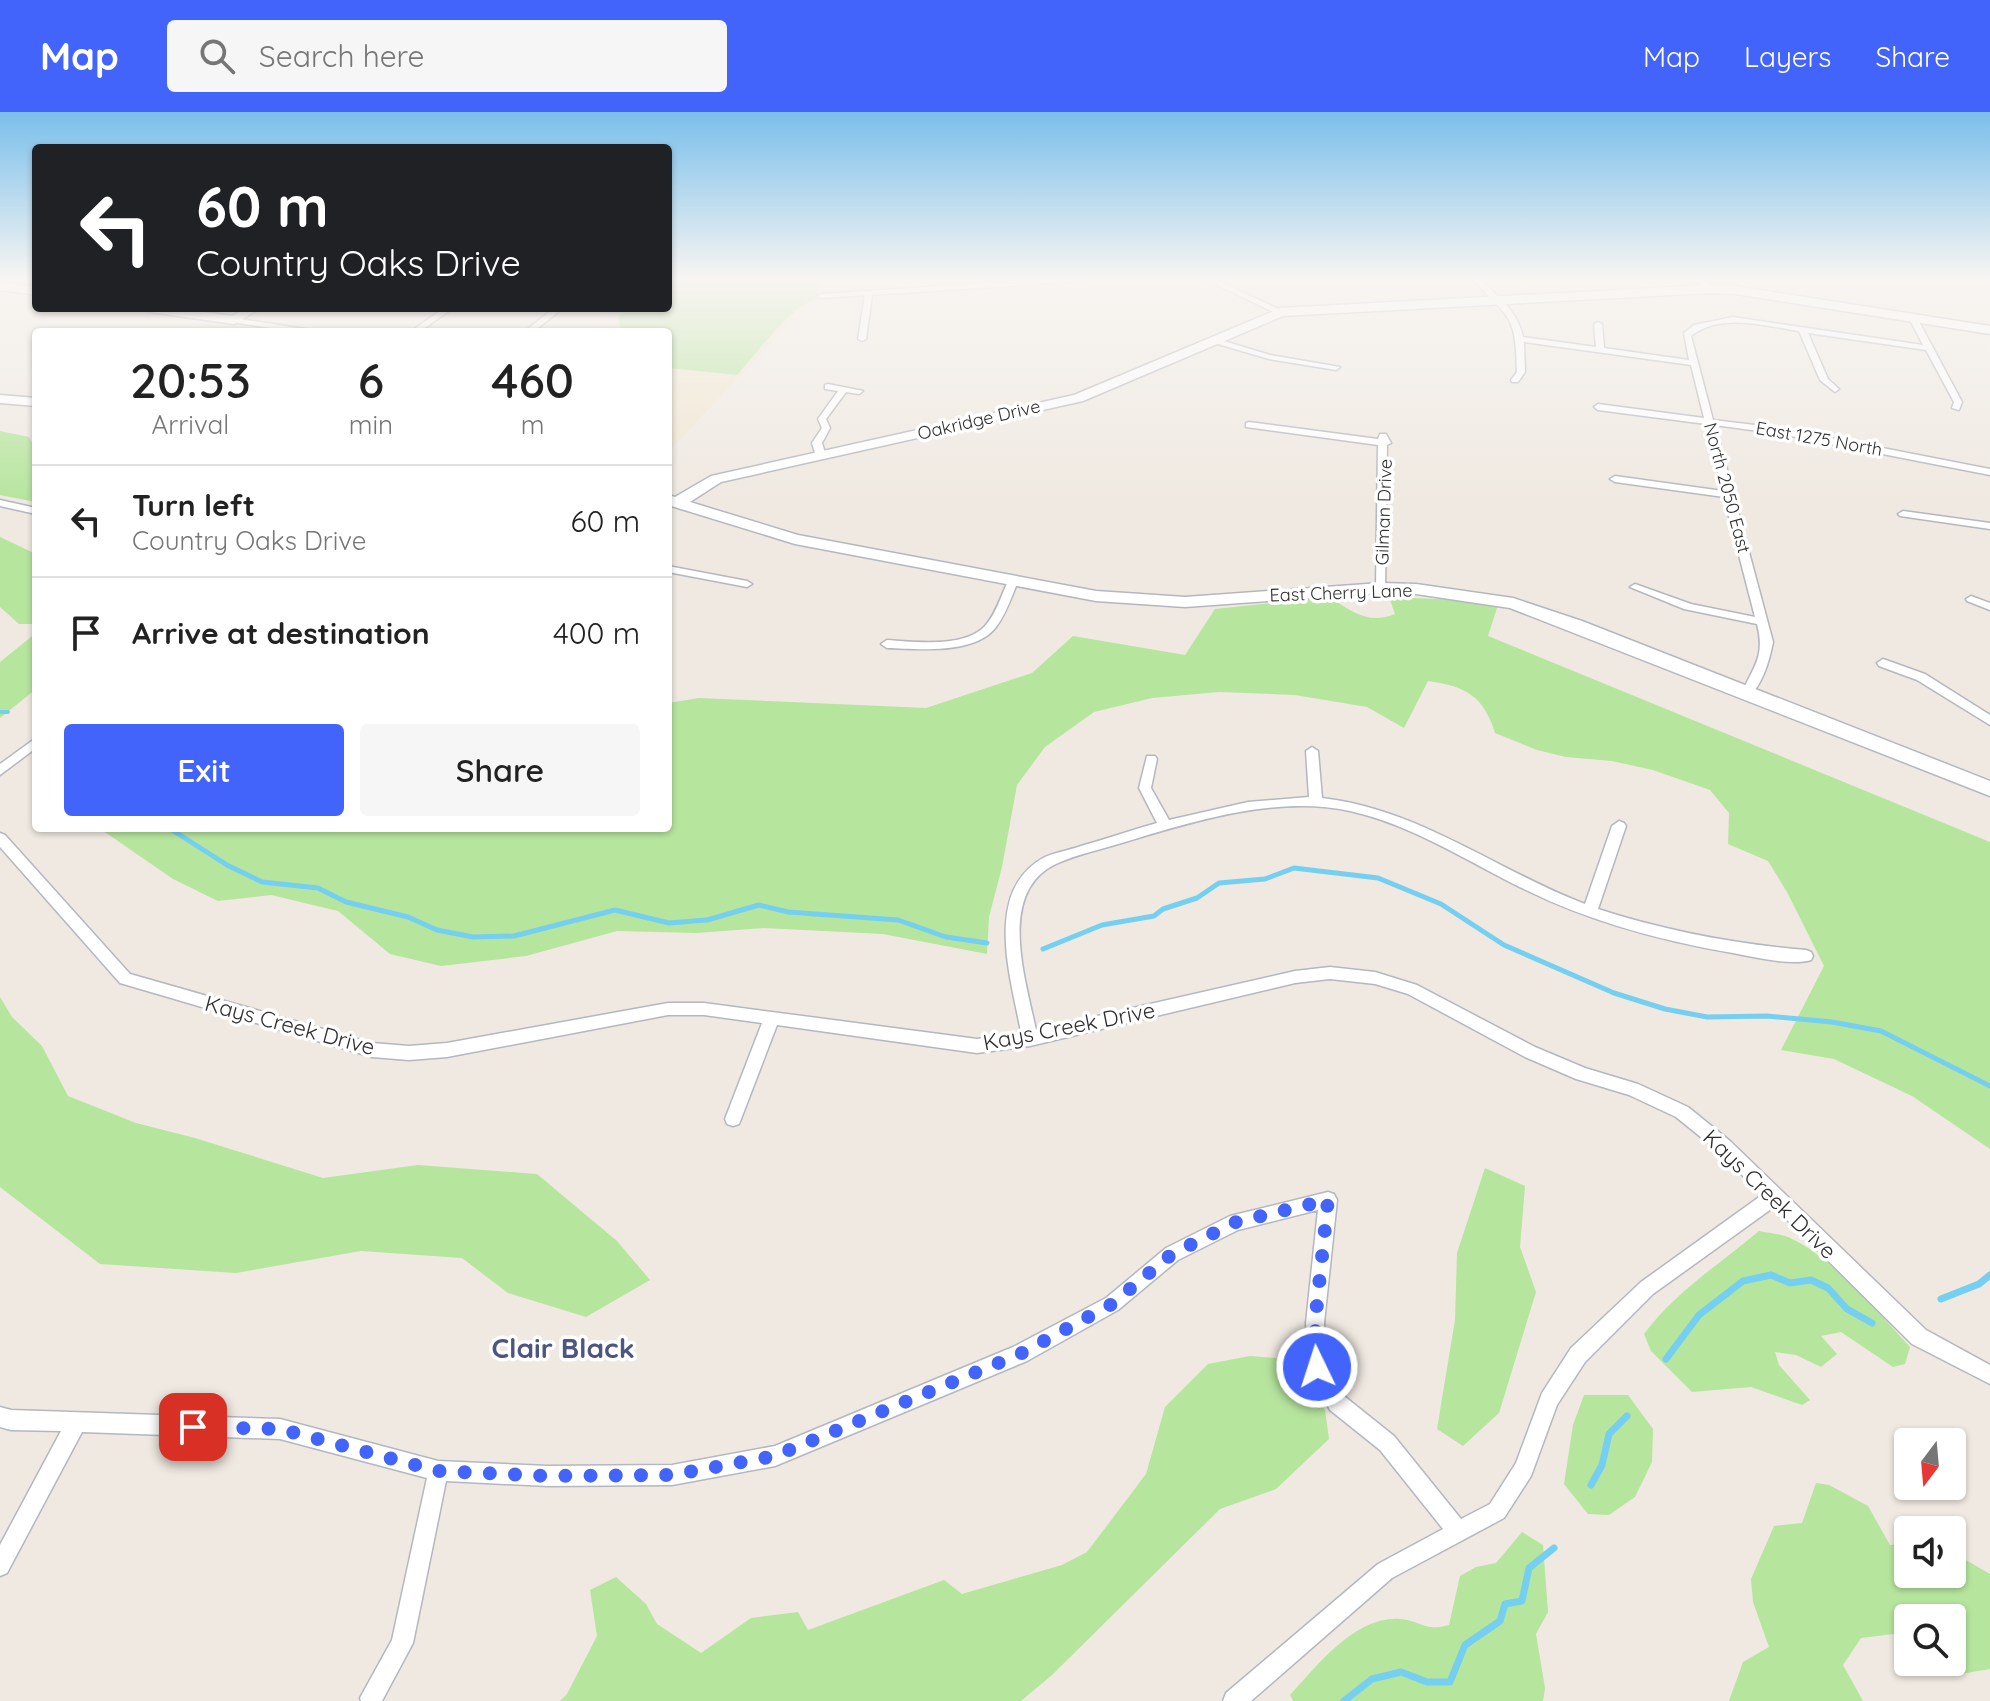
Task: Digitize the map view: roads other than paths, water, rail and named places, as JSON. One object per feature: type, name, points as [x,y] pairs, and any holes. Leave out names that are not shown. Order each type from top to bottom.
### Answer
[{"type":"street","name":"Oakridge Drive","points":[[673,502],[716,479],[1078,398],[1183,353]]},
{"type":"street","points":[[1257,353],[1336,367]]},
{"type":"street","points":[[1515,380],[1521,372],[1521,353]]},
{"type":"street","points":[[1623,353],[1693,363]]},
{"type":"street","name":"North 2050 East","points":[[1691,353],[1767,642],[1765,655],[1748,692]]},
{"type":"street","points":[[1813,353],[1824,380],[1835,389]]},
{"type":"street","points":[[1931,353],[1958,402],[1956,408]]},
{"type":"street","points":[[828,387],[859,391]]},
{"type":"street","points":[[821,456],[817,443],[826,428],[822,419],[844,389]]},
{"type":"street","points":[[0,399],[32,402]]},
{"type":"street","name":"East 1275 North","points":[[1598,407],[1795,433],[1990,472]]},
{"type":"street","name":"Gilman Drive","points":[[1249,425],[1384,440],[1381,588]]},
{"type":"street","points":[[1615,479],[1730,495]]},
{"type":"street","name":"East Cherry Lane","points":[[673,502],[795,539],[1096,596],[1163,601],[1381,588],[1451,592],[1513,603],[1748,692],[1990,789]]},
{"type":"street","points":[[0,503],[32,510]]},
{"type":"street","points":[[1903,514],[1990,526]]},
{"type":"street","points":[[672,570],[747,584]]},
{"type":"street","points":[[887,644],[932,646],[967,641],[989,630],[1013,581]]},
{"type":"street","points":[[1635,587],[1688,607],[1762,622]]},
{"type":"street","points":[[1971,599],[1990,607]]},
{"type":"street","points":[[1883,663],[1921,677],[1990,721]]},
{"type":"street","points":[[0,771],[32,745]]},
{"type":"street","points":[[1312,751],[1316,802]]},
{"type":"street","points":[[1151,759],[1145,788],[1166,827]]},
{"type":"street","points":[[1030,1039],[1012,934],[1015,907],[1024,883],[1049,861],[1260,803],[1316,802],[1360,808],[1398,820],[1560,900],[1590,910],[1742,951],[1806,956]]},
{"type":"street","points":[[1590,910],[1619,826]]},
{"type":"street","name":"Kays Creek Drive","points":[[0,838],[125,979],[372,1050],[409,1053],[447,1050],[668,1009],[704,1009],[977,1046],[1030,1039],[1295,977],[1330,973],[1375,978],[1412,989],[1530,1052],[1582,1074],[1632,1089],[1682,1112],[1724,1146],[1919,1337],[1990,1375]]},
{"type":"street","points":[[733,1119],[772,1018]]},
{"type":"street","points":[[1243,1698],[1385,1571],[1497,1511],[1524,1469],[1549,1400],[1578,1355],[1647,1288],[1774,1197]]},
{"type":"street","points":[[0,1417],[76,1423],[280,1429],[438,1471],[548,1476],[672,1475],[775,1456],[1020,1354],[1112,1304],[1172,1254],[1236,1222],[1328,1200],[1315,1323],[1317,1367],[1337,1403],[1387,1443],[1458,1532]]},
{"type":"street","points":[[0,1566],[76,1423]]},
{"type":"street","points":[[371,1698],[402,1643],[438,1471]]},
{"type":"waterway","points":[[0,712],[8,712]]},
{"type":"waterway","points":[[175,832],[227,865],[262,882],[318,888],[346,902],[408,917],[437,930],[473,937],[514,936],[615,910],[669,923],[707,920],[759,905],[788,912],[898,920],[946,937],[987,943]]},
{"type":"waterway","points":[[1043,949],[1102,925],[1154,916],[1163,909],[1197,898],[1219,883],[1265,879],[1294,868],[1378,878],[1441,904],[1504,945],[1614,993],[1665,1009],[1707,1017],[1767,1016],[1832,1022],[1881,1031],[1990,1086]]},
{"type":"waterway","points":[[1666,1359],[1699,1315],[1743,1281],[1771,1275],[1790,1283],[1811,1280],[1828,1288],[1847,1309],[1872,1323]]},
{"type":"waterway","points":[[1941,1299],[1979,1284],[1990,1275]]},
{"type":"waterway","points":[[1591,1485],[1602,1465],[1609,1434],[1627,1416]]},
{"type":"waterway","points":[[1344,1701],[1372,1679],[1401,1672],[1427,1682],[1450,1682],[1465,1645],[1500,1621],[1505,1604],[1522,1601],[1529,1568],[1554,1548]]},
{"type":"district","name":"Clair Black","points":[[563,1348]]}]
